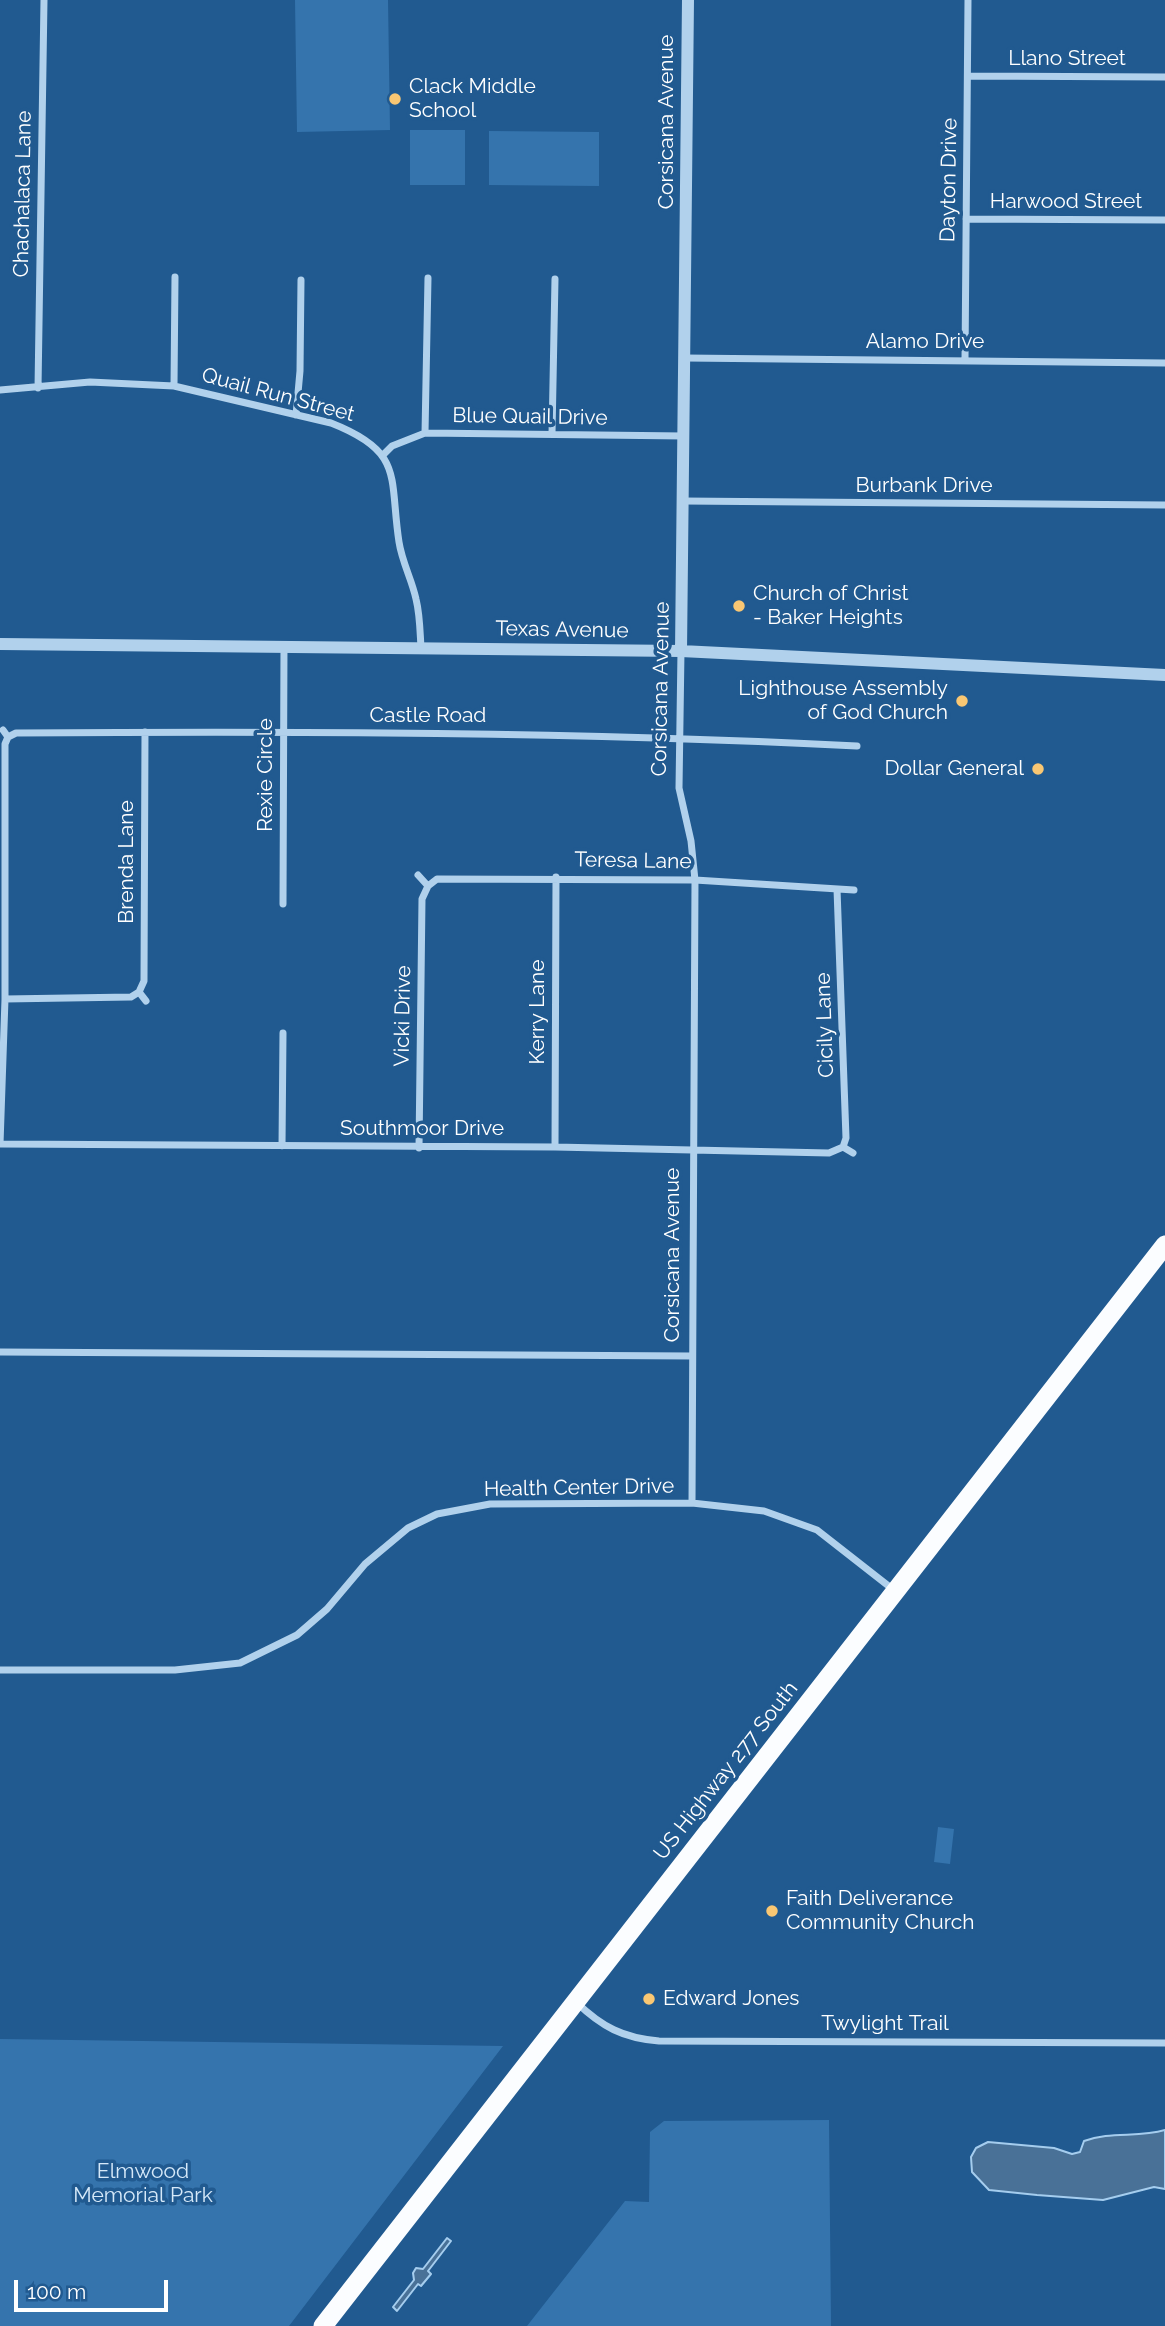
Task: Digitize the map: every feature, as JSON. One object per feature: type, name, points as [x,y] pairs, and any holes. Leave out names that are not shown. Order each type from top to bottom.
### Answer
[{"type":"highway","name":"US Highway 277 South","points":[[323,2326],[1165,1245]]},
{"type":"street","name":"Chachalaca Lane","points":[[38,388],[44,0]]},
{"type":"street","name":"Corsicana Avenue","points":[[688,0],[678,737],[679,788],[691,841],[695,880],[692,1503]]},
{"type":"street","name":"Dayton Drive","points":[[965,360],[968,0]]},
{"type":"street","name":"Llano Street","points":[[968,76],[1165,77]]},
{"type":"street","name":"Harwood Street","points":[[966,219],[1165,220]]},
{"type":"street","points":[[174,386],[175,277]]},
{"type":"street","points":[[425,433],[428,278]]},
{"type":"street","points":[[552,435],[555,279]]},
{"type":"street","points":[[296,415],[300,372],[301,280]]},
{"type":"street","name":"Alamo Drive","points":[[684,358],[1165,363]]},
{"type":"street","name":"Quail Run Street","points":[[0,390],[90,382],[174,386],[355,432],[383,455],[396,487],[400,544],[416,599],[421,648]]},
{"type":"street","name":"Blue Quail Drive","points":[[383,455],[392,446],[425,433],[684,436]]},
{"type":"street","name":"Burbank Drive","points":[[683,501],[1165,505]]},
{"type":"street","name":"Texas Avenue","points":[[0,644],[681,651],[1165,675]]},
{"type":"street","name":"Rexie Circle","points":[[283,904],[284,646]]},
{"type":"street","name":"Brenda Lane","points":[[139,992],[144,981],[145,732]]},
{"type":"street","name":"Castle Road","points":[[5,999],[6,733],[678,737],[858,746]]},
{"type":"street","points":[[418,875],[428,886]]},
{"type":"street","name":"Teresa Lane","points":[[428,886],[437,879],[556,877],[695,880],[854,890]]},
{"type":"street","name":"Kerry Lane","points":[[555,1147],[556,877]]},
{"type":"street","name":"Vicki Drive","points":[[419,1148],[422,899],[428,886]]},
{"type":"street","name":"Cicily Lane","points":[[837,889],[846,1138],[843,1147]]},
{"type":"street","points":[[0,1144],[5,999],[131,997],[139,992],[146,1001]]},
{"type":"street","points":[[282,1146],[283,1034]]},
{"type":"street","name":"Southmoor Drive","points":[[0,1144],[555,1147],[829,1153],[843,1147]]},
{"type":"street","points":[[843,1147],[853,1153]]},
{"type":"street","points":[[0,1352],[692,1356]]},
{"type":"street","name":"Health Center Drive","points":[[0,1670],[175,1670],[240,1663],[298,1635],[327,1609],[384,1545],[408,1528],[437,1514],[490,1504],[547,1502],[731,1505],[792,1519],[817,1530],[895,1591]]},
{"type":"street","name":"Twylight Trail","points":[[575,2002],[599,2024],[615,2033],[659,2041],[1165,2043]]},
{"type":"green space","points":[[295,0],[388,0],[390,130],[297,132]]},
{"type":"green space","points":[[410,130],[465,130],[465,185],[410,185]]},
{"type":"green space","points":[[489,131],[599,132],[599,186],[489,185]]},
{"type":"green space","points":[[938,1827],[954,1829],[950,1864],[934,1862]]},
{"type":"green space","name":"Elmwood Memorial Park","points":[[0,2039],[503,2046],[289,2326],[0,2326]]},
{"type":"green space","points":[[829,2120],[831,2326],[527,2326],[625,2201],[649,2202],[650,2132],[664,2121]]},
{"type":"shaded area","points":[[1165,2130],[1165,2189],[1154,2187],[1103,2200],[1037,2195],[989,2190],[972,2172],[971,2157],[976,2148],[988,2142],[1054,2148],[1072,2154],[1080,2152],[1084,2141],[1094,2138]]},
{"type":"shaded area","points":[[447,2238],[451,2241],[428,2271],[431,2274],[421,2286],[418,2284],[397,2311],[393,2307],[414,2280],[413,2273],[416,2268],[423,2269]]},
{"type":"place","name":"Clack Middle School","points":[[395,99]]},
{"type":"place","name":"Church of Christ - Baker Heights","points":[[739,606]]},
{"type":"place","name":"Lighthouse Assembly of God Church","points":[[962,701]]},
{"type":"place","name":"Dollar General","points":[[1038,769]]},
{"type":"place","name":"Faith Deliverance Community Church","points":[[772,1911]]},
{"type":"place","name":"Edward Jones","points":[[649,1999]]}]
